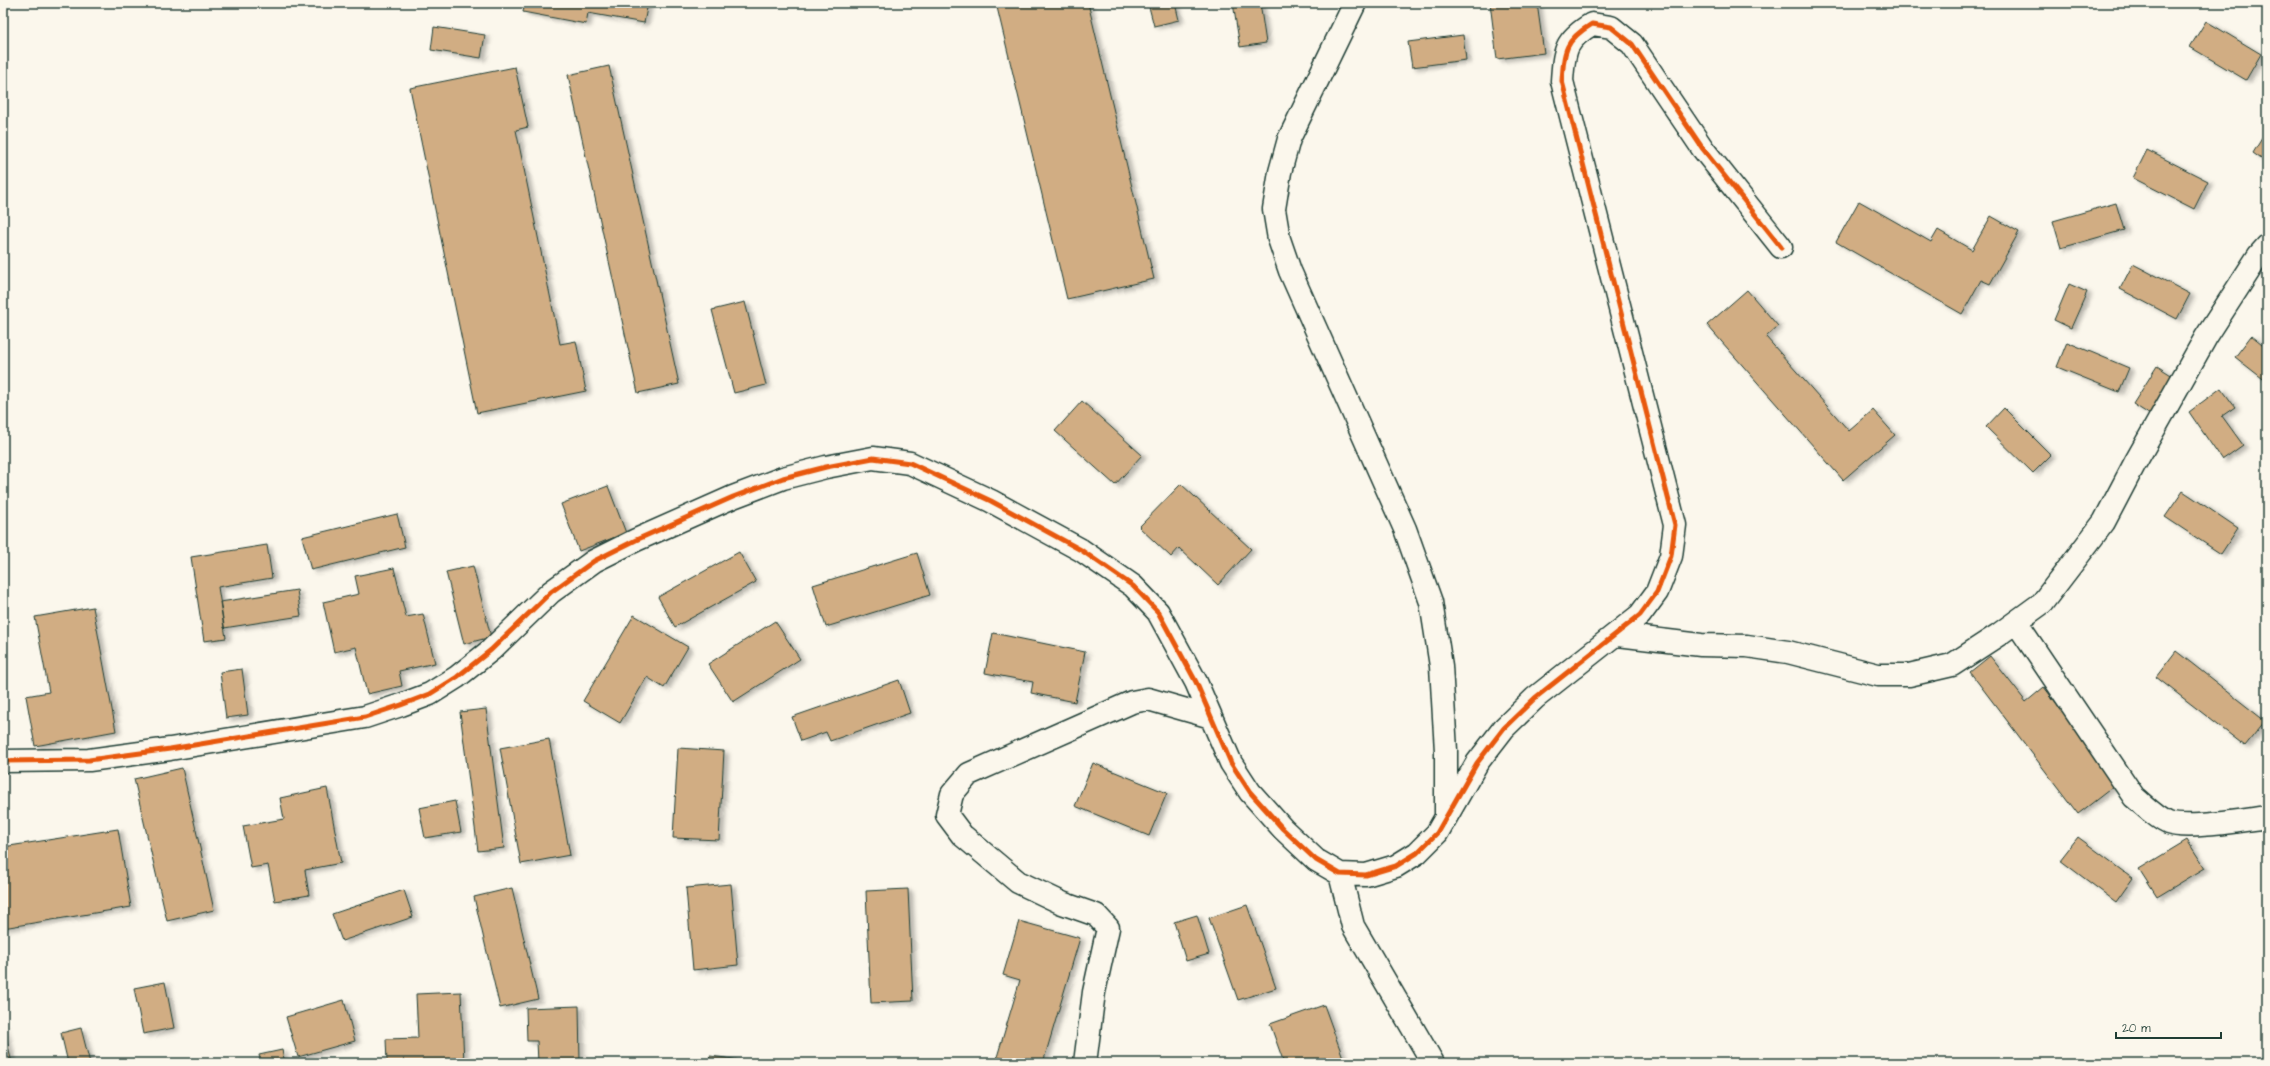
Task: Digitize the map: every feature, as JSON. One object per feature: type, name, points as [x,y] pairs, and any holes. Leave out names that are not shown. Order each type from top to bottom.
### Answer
[{"type":"street","points":[[1355,3],[1289,139],[1274,208],[1279,239],[1290,271],[1405,529],[1431,602],[1441,666],[1446,751],[1446,818]]},
{"type":"street","points":[[3,761],[88,760],[170,749],[365,717],[401,705],[430,694],[457,677],[491,650],[550,592],[594,561],[636,540],[733,497],[783,478],[826,467],[873,458],[910,463],[991,501],[1081,550],[1132,586],[1158,612],[1196,682],[1231,763],[1250,792],[1283,829],[1316,860],[1340,874],[1366,875],[1396,866],[1417,853],[1437,833],[1477,763],[1504,728],[1535,698],[1618,635],[1640,616],[1657,592],[1671,556],[1675,525],[1562,81],[1564,57],[1574,35],[1592,24],[1611,27],[1632,44],[1703,148],[1781,247]]},
{"type":"street","points":[[1618,635],[1701,645],[1747,646],[1788,652],[1878,675],[1909,675],[1952,665],[2042,603],[2104,522],[2134,463],[2206,337],[2258,255],[2267,246]]},
{"type":"street","points":[[2016,622],[2134,797],[2157,817],[2170,823],[2212,825],[2267,817]]},
{"type":"street","points":[[1085,1063],[1094,992],[1108,928],[1096,915],[1062,903],[1018,882],[962,835],[947,815],[952,794],[969,774],[1132,702],[1148,699],[1211,717]]},
{"type":"street","points":[[1340,874],[1353,926],[1434,1063]]},
{"type":"building","points":[[525,3],[648,3],[644,23],[588,13],[586,24],[523,12]]},
{"type":"building","points":[[996,3],[1088,3],[1154,279],[1067,299]]},
{"type":"building","points":[[1148,3],[1175,3],[1179,20],[1154,26]]},
{"type":"building","points":[[1233,3],[1260,3],[1266,43],[1240,47]]},
{"type":"building","points":[[1490,3],[1537,3],[1544,53],[1497,59]]},
{"type":"building","points":[[2206,21],[2261,54],[2246,80],[2190,47]]},
{"type":"building","points":[[434,27],[485,35],[481,58],[431,50]]},
{"type":"building","points":[[1463,35],[1466,60],[1412,67],[1408,42]]},
{"type":"building","points":[[609,66],[679,384],[638,393],[568,75]]},
{"type":"building","points":[[515,67],[528,127],[516,130],[560,344],[576,341],[586,391],[477,413],[410,88]]},
{"type":"building","points":[[2267,130],[2267,163],[2253,153]]},
{"type":"building","points":[[2147,150],[2208,181],[2194,209],[2133,178]]},
{"type":"building","points":[[1859,201],[1931,242],[1938,230],[1972,250],[1991,216],[2019,232],[1990,284],[1981,280],[1962,314],[1836,242]]},
{"type":"building","points":[[2116,203],[2124,230],[2061,248],[2053,221]]},
{"type":"building","points":[[2133,264],[2190,294],[2177,319],[2120,289]]},
{"type":"building","points":[[2069,284],[2087,292],[2071,328],[2054,320]]},
{"type":"building","points":[[1747,290],[1778,326],[1766,337],[1849,431],[1873,410],[1895,435],[1843,480],[1707,325]]},
{"type":"building","points":[[745,302],[766,385],[734,393],[712,310]]},
{"type":"building","points":[[2251,336],[2267,349],[2267,382],[2235,357]]},
{"type":"building","points":[[2067,342],[2129,368],[2119,392],[2057,367]]},
{"type":"building","points":[[2157,366],[2176,378],[2152,416],[2133,404]]},
{"type":"building","points":[[2221,388],[2235,407],[2222,416],[2243,445],[2222,460],[2189,412]]},
{"type":"building","points":[[1082,401],[1142,455],[1115,485],[1055,431]]},
{"type":"building","points":[[2004,408],[2051,455],[2033,473],[1986,427]]},
{"type":"building","points":[[1181,484],[1251,549],[1218,585],[1179,548],[1171,557],[1139,527]]},
{"type":"building","points":[[608,486],[626,533],[579,551],[561,504]]},
{"type":"building","points":[[2183,491],[2238,528],[2221,554],[2165,517]]},
{"type":"building","points":[[397,514],[405,547],[311,570],[302,537]]},
{"type":"building","points":[[267,545],[272,578],[218,587],[226,638],[204,641],[191,557]]},
{"type":"building","points":[[739,552],[756,582],[675,627],[658,597]]},
{"type":"building","points":[[917,553],[930,595],[826,627],[813,585]]},
{"type":"building","points":[[473,566],[491,637],[464,644],[446,572]]},
{"type":"building","points":[[394,568],[406,617],[423,614],[435,663],[399,671],[402,686],[367,694],[356,647],[334,652],[323,602],[359,594],[355,576]]},
{"type":"building","points":[[297,590],[301,616],[224,628],[220,602]]},
{"type":"building","points":[[93,607],[116,731],[35,746],[26,696],[49,692],[35,617]]},
{"type":"building","points":[[634,615],[688,647],[664,688],[647,677],[620,723],[583,701]]},
{"type":"building","points":[[775,621],[800,659],[733,702],[708,664]]},
{"type":"building","points":[[993,633],[1085,652],[1075,702],[1031,693],[1033,682],[985,673]]},
{"type":"building","points":[[2176,651],[2265,721],[2245,746],[2156,677]]},
{"type":"building","points":[[1990,656],[2026,702],[2044,687],[2118,783],[2078,814],[1970,672]]},
{"type":"building","points":[[242,669],[248,715],[226,718],[220,672]]},
{"type":"building","points":[[899,680],[910,713],[830,741],[826,732],[801,741],[792,717]]},
{"type":"building","points":[[486,709],[504,848],[478,851],[460,712]]},
{"type":"building","points":[[549,739],[570,855],[521,864],[500,748]]},
{"type":"building","points":[[678,748],[724,751],[719,840],[673,838]]},
{"type":"building","points":[[1093,763],[1167,793],[1149,836],[1075,806]]},
{"type":"building","points":[[182,768],[214,910],[167,921],[134,779]]},
{"type":"building","points":[[327,788],[341,863],[305,870],[309,895],[275,901],[268,865],[251,868],[243,826],[284,819],[280,798]]},
{"type":"building","points":[[455,801],[461,832],[425,838],[419,808]]},
{"type":"building","points":[[118,829],[131,907],[3,928],[3,847]]},
{"type":"building","points":[[2078,837],[2133,878],[2116,902],[2060,860]]},
{"type":"building","points":[[2187,840],[2205,868],[2157,897],[2139,869]]},
{"type":"building","points":[[731,884],[738,965],[693,970],[686,888]]},
{"type":"building","points":[[512,888],[538,999],[500,1008],[474,897]]},
{"type":"building","points":[[908,889],[913,1001],[871,1003],[866,891]]},
{"type":"building","points":[[404,890],[413,917],[342,941],[332,914]]},
{"type":"building","points":[[1247,905],[1276,988],[1238,1000],[1209,918]]},
{"type":"building","points":[[1197,915],[1209,954],[1186,961],[1174,922]]},
{"type":"building","points":[[1019,921],[1080,938],[1043,1063],[1017,1063],[997,1057],[1020,980],[1003,975]]},
{"type":"building","points":[[165,982],[174,1028],[143,1034],[134,988]]},
{"type":"building","points":[[461,992],[464,1063],[387,1063],[386,1039],[418,1038],[416,994]]},
{"type":"building","points":[[344,1000],[355,1041],[298,1057],[286,1017]]},
{"type":"building","points":[[1324,1005],[1345,1063],[1284,1063],[1270,1024]]},
{"type":"building","points":[[579,1006],[580,1063],[538,1063],[537,1041],[527,1041],[526,1008]]},
{"type":"building","points":[[3,1025],[12,1063],[3,1063]]},
{"type":"building","points":[[81,1028],[90,1063],[68,1063],[61,1033]]},
{"type":"building","points":[[282,1050],[285,1063],[261,1063],[259,1055]]},
{"type":"building","points":[[710,1056],[766,1063],[709,1063]]},
{"type":"cycle path","points":[[3,761],[89,760],[170,749],[365,717],[401,705],[430,694],[457,677],[491,650],[551,592],[594,561],[636,540],[733,497],[783,478],[826,467],[873,458],[910,463],[991,501],[1081,550],[1133,586],[1158,612],[1196,682],[1231,763],[1250,792],[1283,829],[1316,860],[1340,874],[1366,875],[1396,866],[1417,853],[1437,833],[1477,763],[1504,728],[1535,698],[1640,615],[1657,592],[1671,556],[1675,525],[1562,81],[1565,54],[1571,41],[1576,35],[1592,24],[1611,27],[1632,44],[1703,149],[1781,247]]}]
